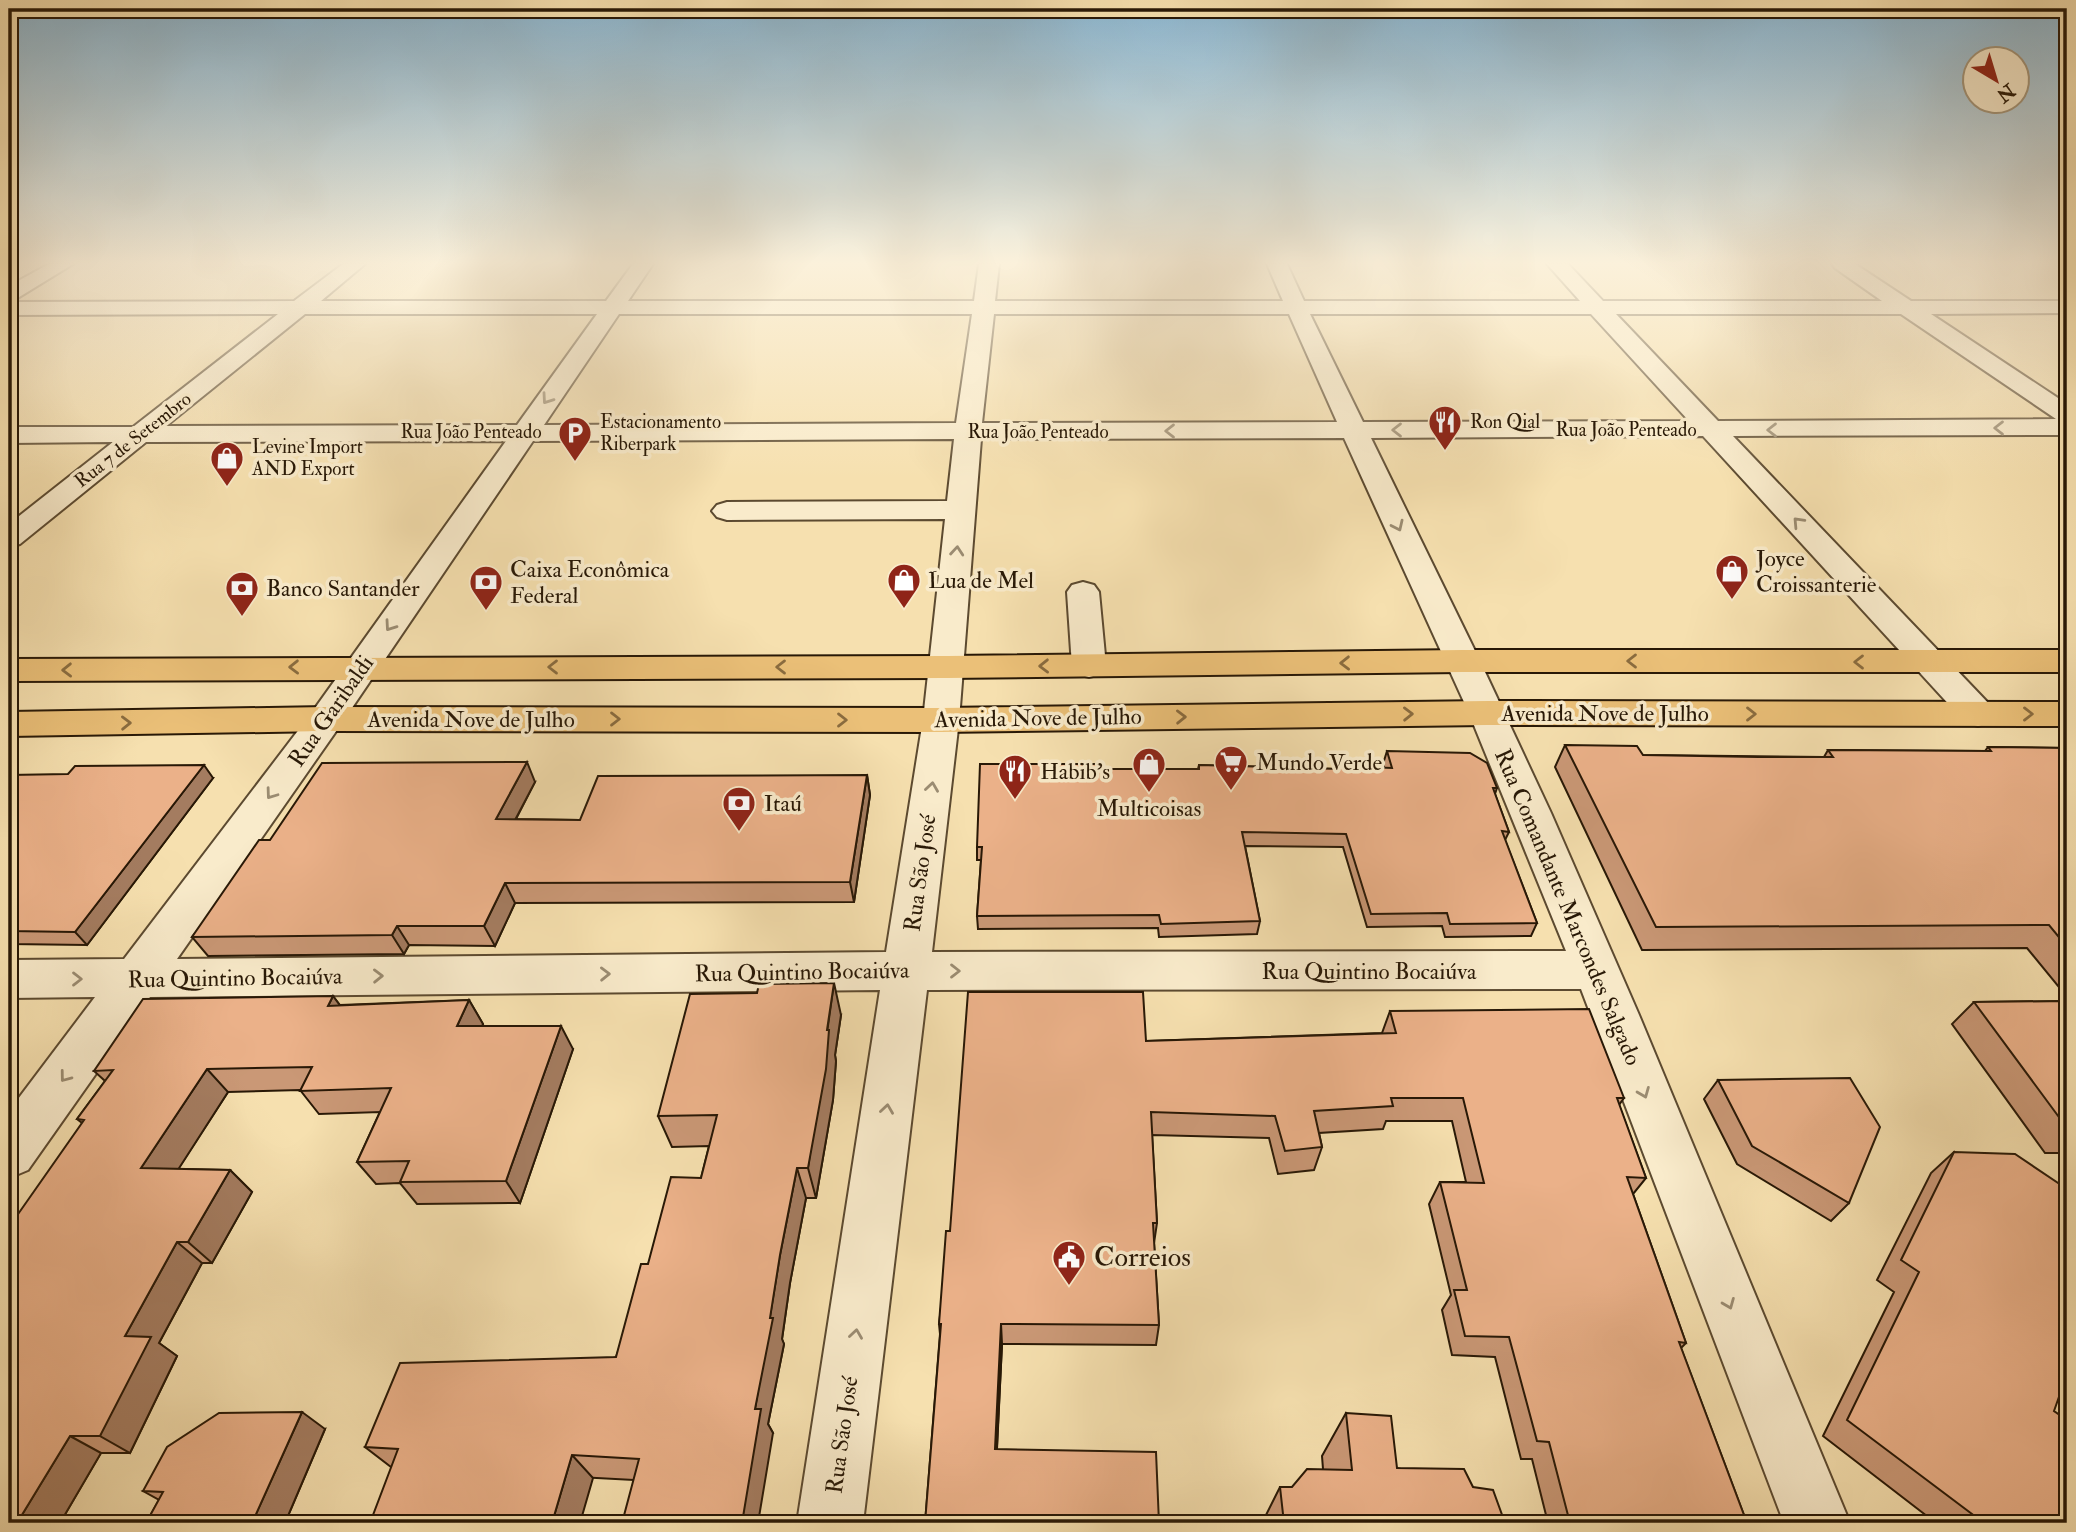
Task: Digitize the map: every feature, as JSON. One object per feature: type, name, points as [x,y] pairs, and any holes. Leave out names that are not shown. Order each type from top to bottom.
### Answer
[{"type":"main road","points":[[9,670],[947,667],[1462,661],[2067,661]]},
{"type":"main road","name":"Avenida Nove de Julho","points":[[9,724],[326,719],[941,720],[1487,713],[2067,714]]},
{"type":"street","name":"Rua 7 de Setembro","points":[[9,538],[141,434],[280,335]]},
{"type":"street","name":"Rua Garibaldi","points":[[9,1153],[326,719],[592,335]]},
{"type":"street","name":"Rua São José","points":[[830,1523],[941,720],[979,335]]},
{"type":"street","name":"Rua Comandante Marcondes Salgado","points":[[1310,335],[1487,713],[1595,971],[1817,1523]]},
{"type":"street","points":[[1625,335],[1978,714]]},
{"type":"street","points":[[1950,335],[2067,415]]},
{"type":"street","name":"Rua João Penteado","points":[[9,435],[2067,427]]},
{"type":"street","points":[[727,511],[961,510]]},
{"type":"street","points":[[1083,592],[1089,666]]},
{"type":"street","name":"Rua Quintino Bocaiúva","points":[[9,979],[906,971],[1595,971]]},
{"type":"building","points":[[1565,745],[1637,746],[1643,755],[1758,757],[1833,757],[1828,750],[1991,751],[1988,747],[2067,748],[2067,947],[2049,925],[1656,927]]},
{"type":"building","points":[[1387,751],[1470,753],[1487,763],[1509,832],[1502,831],[1537,923],[1450,924],[1447,913],[1371,914],[1346,834],[1242,832],[1260,921],[1161,924],[1159,915],[977,916],[982,847],[977,847],[980,764],[1103,764],[1104,769],[1199,769],[1199,765],[1392,768]]},
{"type":"building","points":[[527,762],[496,819],[580,820],[598,776],[867,775],[850,882],[505,883],[484,926],[397,926],[392,935],[192,937],[259,840],[270,840],[322,763]]},
{"type":"building","points":[[204,765],[75,932],[9,931],[9,775],[68,774],[75,766]]},
{"type":"building","points":[[834,983],[827,1030],[826,1069],[808,1168],[797,1168],[780,1255],[770,1318],[773,1318],[755,1409],[761,1409],[742,1523],[622,1523],[639,1459],[572,1455],[552,1523],[370,1523],[398,1449],[365,1447],[400,1363],[616,1357],[641,1264],[648,1264],[671,1177],[701,1178],[717,1115],[658,1116],[690,994],[757,993],[759,984]]},
{"type":"building","points":[[968,992],[1143,992],[1146,1041],[1396,1033],[1390,1011],[1589,1009],[1624,1098],[1617,1098],[1646,1178],[1627,1177],[1686,1343],[1679,1342],[1747,1523],[1570,1523],[1549,1442],[1537,1441],[1509,1337],[1465,1336],[1454,1290],[1467,1290],[1440,1182],[1484,1183],[1463,1098],[1391,1098],[1393,1106],[1314,1111],[1322,1147],[1285,1151],[1275,1116],[1151,1112],[1157,1223],[1153,1223],[1159,1325],[1001,1324],[995,1449],[1156,1452],[1159,1523],[925,1523],[946,1231],[950,1231]]},
{"type":"building","points":[[333,996],[328,1006],[469,1000],[457,1026],[561,1026],[506,1181],[400,1182],[409,1161],[357,1162],[391,1088],[300,1091],[312,1067],[207,1069],[141,1168],[230,1170],[188,1242],[177,1242],[125,1336],[151,1337],[100,1436],[70,1436],[17,1523],[9,1523],[9,1227],[84,1120],[77,1119],[113,1070],[94,1071],[143,999]]},
{"type":"building","points":[[2067,1001],[2067,1128],[1974,1002]]},
{"type":"building","points":[[1850,1078],[1880,1127],[1849,1203],[1752,1146],[1718,1080]]},
{"type":"building","points":[[1954,1152],[2015,1154],[2067,1189],[2067,1374],[2054,1411],[2067,1420],[2067,1523],[1984,1523],[1847,1420],[1919,1272],[1901,1260]]},
{"type":"building","points":[[302,1412],[252,1523],[146,1523],[163,1492],[143,1491],[167,1447],[219,1413]]},
{"type":"building","points":[[1346,1413],[1391,1416],[1397,1468],[1464,1469],[1473,1487],[1493,1490],[1505,1523],[1284,1523],[1280,1487],[1292,1487],[1307,1469],[1352,1470]]},
{"type":"place","name":"Ron Qial","points":[[1445,452]]},
{"type":"place","name":"Estacionamento Riberpark","points":[[575,463]]},
{"type":"place","name":"Levine Import AND Export","points":[[227,488]]},
{"type":"place","name":"Joyce Croissanterie","points":[[1732,601]]},
{"type":"place","name":"Lua de Mel","points":[[904,610]]},
{"type":"place","name":"Caixa Econômica Federal","points":[[486,612]]},
{"type":"place","name":"Banco Santander","points":[[242,618]]},
{"type":"place","name":"Mundo Verde","points":[[1231,792]]},
{"type":"place","name":"Multicoisas","points":[[1149,794]]},
{"type":"place","name":"Habib's","points":[[1015,801]]},
{"type":"place","name":"Itaú","points":[[739,833]]},
{"type":"place","name":"Correios","points":[[1069,1287]]}]
